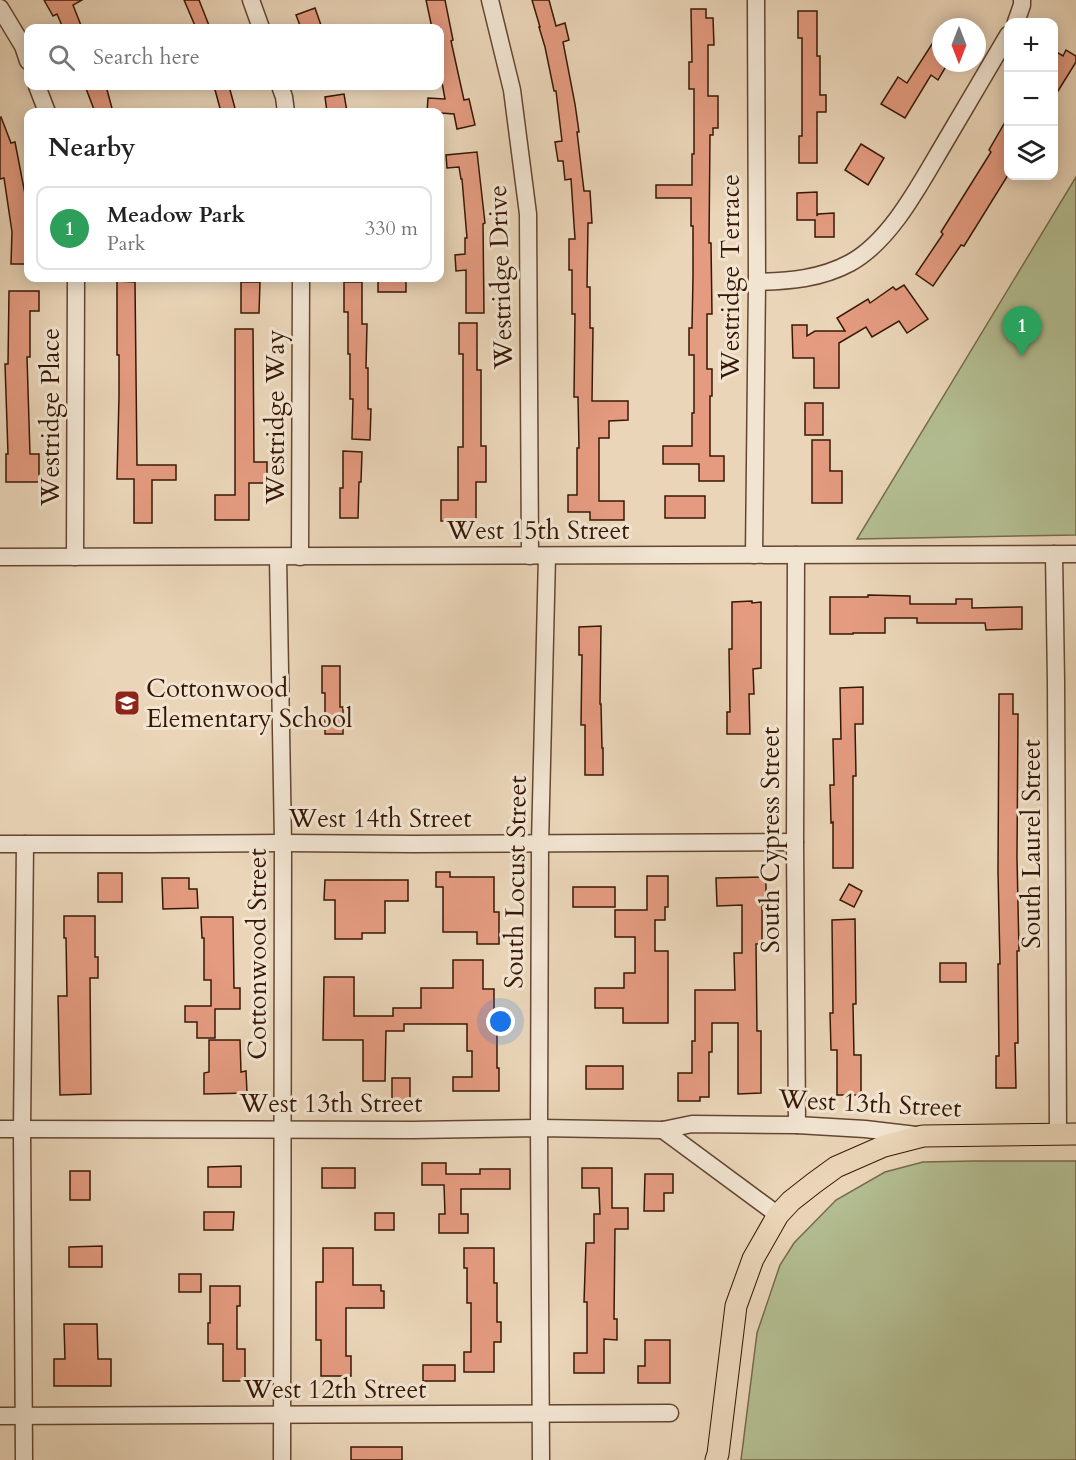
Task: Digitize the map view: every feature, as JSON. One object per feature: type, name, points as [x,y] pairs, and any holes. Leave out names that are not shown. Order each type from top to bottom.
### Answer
[{"type":"main road","name":"West 13th Street","points":[[923,1136],[1067,1134]]},
{"type":"main road","points":[[716,1460],[736,1306],[753,1259],[778,1215],[791,1201],[836,1167],[884,1146],[923,1136]]},
{"type":"street","points":[[251,0],[260,24]]},
{"type":"street","name":"Westridge Drive","points":[[490,0],[512,90],[528,214],[538,556]]},
{"type":"street","name":"Westridge Terrace","points":[[754,555],[757,282],[756,0]]},
{"type":"street","points":[[1017,18],[1022,0]]},
{"type":"street","points":[[0,8],[24,49]]},
{"type":"street","points":[[757,282],[811,278],[834,271],[852,262],[884,235],[920,183],[1004,42]]},
{"type":"street","points":[[39,90],[45,108]]},
{"type":"street","points":[[281,90],[285,108]]},
{"type":"street","name":"Westridge Place","points":[[75,557],[76,282]]},
{"type":"street","name":"Westridge Way","points":[[300,557],[301,282]]},
{"type":"street","name":"South Laurel Street","points":[[1054,554],[1067,1134]]},
{"type":"street","name":"West 15th Street","points":[[0,557],[1076,554]]},
{"type":"street","name":"South Cypress Street","points":[[796,555],[796,1125]]},
{"type":"street","name":"South Locust Street","points":[[538,556],[541,1460]]},
{"type":"street","name":"Cottonwood Street","points":[[278,557],[283,843],[282,1460]]},
{"type":"street","name":"West 14th Street","points":[[0,844],[795,842]]},
{"type":"street","points":[[24,1460],[22,1130],[25,844]]},
{"type":"street","name":"West 13th Street","points":[[0,1130],[539,1128],[663,1130],[692,1124],[796,1125],[923,1136]]},
{"type":"street","points":[[663,1130],[778,1215]]},
{"type":"street","name":"West 12th Street","points":[[0,1416],[670,1413]]},
{"type":"green space","points":[[1076,177],[1076,535],[857,539]]},
{"type":"green space","points":[[1076,1161],[1076,1460],[741,1460],[757,1333],[780,1265],[794,1243],[836,1200],[885,1172],[923,1162]]},
{"type":"building","points":[[44,0],[82,0],[73,5],[80,24],[61,24],[57,14],[53,16]]},
{"type":"building","points":[[184,0],[199,0],[208,24],[194,24]]},
{"type":"building","points":[[426,0],[445,0],[464,100],[469,99],[475,125],[457,129],[454,114],[444,113],[444,108],[427,108],[428,98],[445,99],[444,24],[431,24]]},
{"type":"building","points":[[532,0],[549,0],[556,26],[565,23],[569,40],[563,42],[579,132],[577,132],[584,191],[590,191],[592,223],[588,223],[587,287],[590,287],[590,328],[593,328],[592,401],[628,401],[628,420],[609,421],[609,438],[599,438],[599,501],[624,501],[624,520],[590,520],[590,512],[568,512],[568,495],[577,495],[577,448],[579,448],[578,397],[574,397],[575,314],[572,314],[572,270],[569,270],[569,239],[575,239],[571,179],[565,180],[563,161],[558,161],[555,142],[562,141],[556,91],[554,91]]},
{"type":"building","points":[[315,8],[321,24],[299,24],[296,15]]},
{"type":"building","points":[[691,9],[706,9],[706,18],[713,18],[714,45],[708,45],[708,96],[718,96],[718,128],[713,128],[713,135],[710,135],[709,243],[711,243],[712,314],[707,314],[707,369],[712,369],[710,456],[724,456],[724,481],[699,481],[699,464],[663,464],[663,446],[692,446],[694,355],[689,355],[693,277],[691,198],[656,198],[656,185],[692,185],[694,89],[689,89],[689,62],[692,62]]},
{"type":"building","points":[[798,11],[817,11],[820,95],[826,95],[826,112],[817,112],[817,163],[799,163],[799,136],[802,136],[802,38],[798,38]]},
{"type":"building","points":[[932,44],[932,72],[943,72],[938,80],[931,75],[905,118],[881,104],[898,77],[907,83]]},
{"type":"building","points":[[1066,50],[1076,56],[1076,62],[1058,91],[1058,53],[1063,56]]},
{"type":"building","points":[[87,90],[107,90],[112,108],[93,108]]},
{"type":"building","points":[[215,90],[230,90],[235,108],[220,108]]},
{"type":"building","points":[[344,94],[346,108],[326,108],[325,97]]},
{"type":"building","points":[[0,118],[11,143],[15,142],[24,189],[24,264],[11,264],[12,232],[4,178],[0,179]]},
{"type":"building","points":[[1004,124],[1005,180],[964,246],[961,245],[933,286],[916,274],[943,234],[941,232],[991,152],[989,150]]},
{"type":"building","points":[[861,144],[884,158],[868,185],[845,170]]},
{"type":"building","points":[[477,152],[485,223],[483,224],[484,313],[466,313],[466,270],[456,271],[455,255],[465,254],[465,238],[467,238],[462,179],[459,167],[447,168],[446,155]]},
{"type":"building","points":[[817,192],[817,216],[834,213],[834,237],[815,237],[815,220],[797,220],[797,193]]},
{"type":"building","points":[[117,282],[135,282],[137,465],[176,465],[176,480],[152,480],[152,523],[134,523],[134,479],[117,479],[119,355],[117,355]]},
{"type":"building","points":[[241,282],[260,282],[259,313],[241,313]]},
{"type":"building","points":[[344,282],[362,282],[362,324],[367,324],[366,368],[368,368],[368,409],[371,409],[370,440],[352,439],[353,399],[350,399],[348,312],[344,312]]},
{"type":"building","points":[[378,282],[406,282],[406,292],[378,292]]},
{"type":"building","points":[[904,285],[928,319],[907,333],[899,321],[872,337],[866,327],[839,343],[839,388],[814,388],[814,358],[793,358],[792,325],[807,325],[807,336],[815,331],[845,331],[837,318],[868,299],[870,303],[893,287],[896,290]]},
{"type":"building","points":[[9,291],[39,291],[39,311],[30,311],[30,357],[27,357],[30,454],[39,454],[39,482],[6,482],[6,454],[8,454],[5,364],[8,364]]},
{"type":"building","points":[[459,323],[477,323],[477,370],[481,370],[481,446],[486,446],[486,482],[476,482],[476,521],[441,521],[441,500],[458,500],[458,447],[463,447],[463,354],[459,354]]},
{"type":"building","points":[[235,329],[253,329],[254,462],[267,462],[267,483],[249,483],[249,520],[215,520],[215,495],[235,495]]},
{"type":"building","points":[[805,403],[823,403],[823,435],[805,435]]},
{"type":"building","points":[[812,440],[830,440],[830,471],[842,471],[842,503],[812,503]]},
{"type":"building","points":[[343,451],[362,452],[358,518],[340,518]]},
{"type":"building","points":[[665,496],[705,496],[705,518],[665,518]]},
{"type":"building","points":[[868,595],[910,596],[910,604],[956,604],[956,599],[972,599],[972,608],[1022,607],[1022,629],[986,630],[985,623],[917,623],[917,618],[885,618],[885,633],[830,634],[830,597],[868,597]]},
{"type":"building","points":[[752,601],[752,603],[761,602],[761,668],[753,669],[754,694],[749,694],[750,734],[727,734],[727,712],[730,712],[729,649],[732,649],[732,602]]},
{"type":"building","points":[[601,626],[600,704],[603,775],[585,775],[585,725],[581,725],[582,655],[579,655],[579,627]]},
{"type":"building","points":[[322,666],[340,666],[340,707],[343,707],[343,734],[325,734],[325,693],[322,693]]},
{"type":"building","points":[[863,687],[863,724],[855,724],[853,868],[833,868],[830,785],[834,785],[833,739],[841,739],[840,688]]},
{"type":"building","points":[[999,694],[1013,694],[1013,714],[1018,714],[1019,951],[1017,951],[1016,1088],[996,1088],[996,1056],[999,1056],[998,964],[1000,964]]},
{"type":"building","points":[[436,872],[450,872],[450,877],[494,877],[494,912],[499,912],[499,944],[477,944],[477,932],[443,932],[443,887],[436,887]]},
{"type":"building","points":[[98,873],[122,873],[122,902],[98,902]]},
{"type":"building","points":[[647,876],[668,876],[668,907],[665,907],[665,920],[655,920],[655,951],[668,951],[668,1023],[623,1023],[623,1008],[595,1008],[595,988],[624,988],[624,973],[635,973],[635,937],[615,937],[615,910],[647,910]]},
{"type":"building","points":[[766,877],[766,905],[762,905],[762,944],[756,944],[757,1031],[761,1031],[761,1093],[738,1094],[738,1023],[712,1023],[712,1052],[709,1052],[709,1097],[700,1097],[700,1101],[678,1101],[678,1073],[692,1073],[692,1041],[695,1041],[695,990],[735,990],[734,953],[742,953],[742,905],[717,906],[716,878]]},
{"type":"building","points":[[162,878],[189,878],[189,889],[197,889],[198,908],[163,909]]},
{"type":"building","points":[[325,880],[408,880],[408,901],[385,901],[385,933],[362,933],[362,939],[335,939],[335,900],[324,900]]},
{"type":"building","points":[[849,884],[862,891],[854,907],[840,900]]},
{"type":"building","points":[[573,887],[615,887],[615,907],[573,907]]},
{"type":"building","points":[[64,916],[95,916],[95,957],[98,957],[98,978],[90,978],[91,1094],[60,1095],[58,996],[67,996]]},
{"type":"building","points":[[201,917],[233,917],[234,988],[240,988],[240,1009],[215,1009],[215,1038],[197,1038],[197,1022],[185,1022],[185,1006],[211,1006],[211,980],[204,980],[204,938],[202,938]]},
{"type":"building","points":[[855,919],[854,1055],[861,1055],[861,1095],[837,1095],[837,1050],[831,1050],[832,920]]},
{"type":"building","points":[[453,960],[483,960],[483,989],[494,989],[494,1031],[497,1031],[499,1091],[453,1091],[453,1077],[472,1077],[472,1051],[467,1051],[467,1024],[404,1024],[404,1031],[386,1031],[385,1081],[363,1081],[363,1040],[323,1040],[324,977],[354,977],[354,1016],[393,1016],[393,1008],[421,1008],[421,988],[453,988]]},
{"type":"building","points":[[940,963],[966,963],[966,982],[940,982]]},
{"type":"building","points":[[209,1040],[240,1040],[241,1072],[246,1071],[247,1093],[204,1094],[204,1073],[209,1072]]},
{"type":"building","points":[[586,1066],[623,1066],[623,1089],[586,1089]]},
{"type":"building","points":[[392,1078],[410,1078],[410,1103],[392,1103]]},
{"type":"building","points":[[422,1163],[446,1163],[446,1174],[480,1174],[480,1169],[510,1169],[510,1189],[461,1189],[461,1214],[468,1214],[468,1233],[439,1233],[439,1214],[445,1214],[444,1185],[422,1185]]},
{"type":"building","points":[[241,1166],[241,1187],[208,1187],[208,1167]]},
{"type":"building","points":[[322,1168],[355,1168],[355,1188],[322,1188]]},
{"type":"building","points":[[582,1168],[612,1168],[612,1208],[628,1208],[628,1229],[615,1229],[614,1319],[617,1319],[617,1340],[604,1339],[604,1373],[574,1373],[574,1353],[587,1353],[587,1302],[584,1302],[586,1243],[594,1243],[594,1214],[600,1214],[599,1188],[582,1188]]},
{"type":"building","points":[[70,1171],[90,1171],[90,1200],[70,1200]]},
{"type":"building","points":[[645,1174],[673,1174],[673,1193],[664,1193],[664,1211],[644,1211]]},
{"type":"building","points":[[204,1212],[234,1212],[233,1230],[204,1230]]},
{"type":"building","points":[[375,1213],[394,1213],[394,1230],[375,1230]]},
{"type":"building","points":[[102,1246],[102,1267],[69,1267],[69,1247]]},
{"type":"building","points":[[323,1248],[353,1248],[353,1285],[381,1285],[381,1291],[384,1291],[384,1308],[346,1308],[346,1356],[351,1356],[351,1376],[321,1376],[321,1340],[316,1340],[316,1282],[323,1282]]},
{"type":"building","points":[[464,1248],[494,1248],[494,1283],[497,1283],[497,1322],[501,1322],[501,1342],[494,1342],[494,1372],[464,1372],[464,1352],[471,1352],[471,1303],[467,1303],[467,1268],[464,1268]]},
{"type":"building","points":[[179,1274],[201,1274],[201,1292],[179,1292]]},
{"type":"building","points":[[210,1286],[240,1286],[240,1306],[237,1306],[237,1349],[245,1349],[245,1381],[223,1381],[223,1344],[208,1344]]},
{"type":"building","points":[[64,1324],[97,1324],[98,1359],[111,1359],[111,1386],[54,1386],[54,1359],[65,1359]]},
{"type":"building","points":[[645,1340],[670,1340],[670,1383],[638,1383],[638,1366],[645,1366]]},
{"type":"building","points":[[423,1365],[455,1365],[455,1381],[423,1381]]},
{"type":"building","points":[[351,1447],[402,1447],[402,1460],[351,1460]]},
{"type":"place","name":"Meadow Park","points":[[1022,356]]},
{"type":"place","name":"Cottonwood Elementary School","points":[[127,703]]}]
